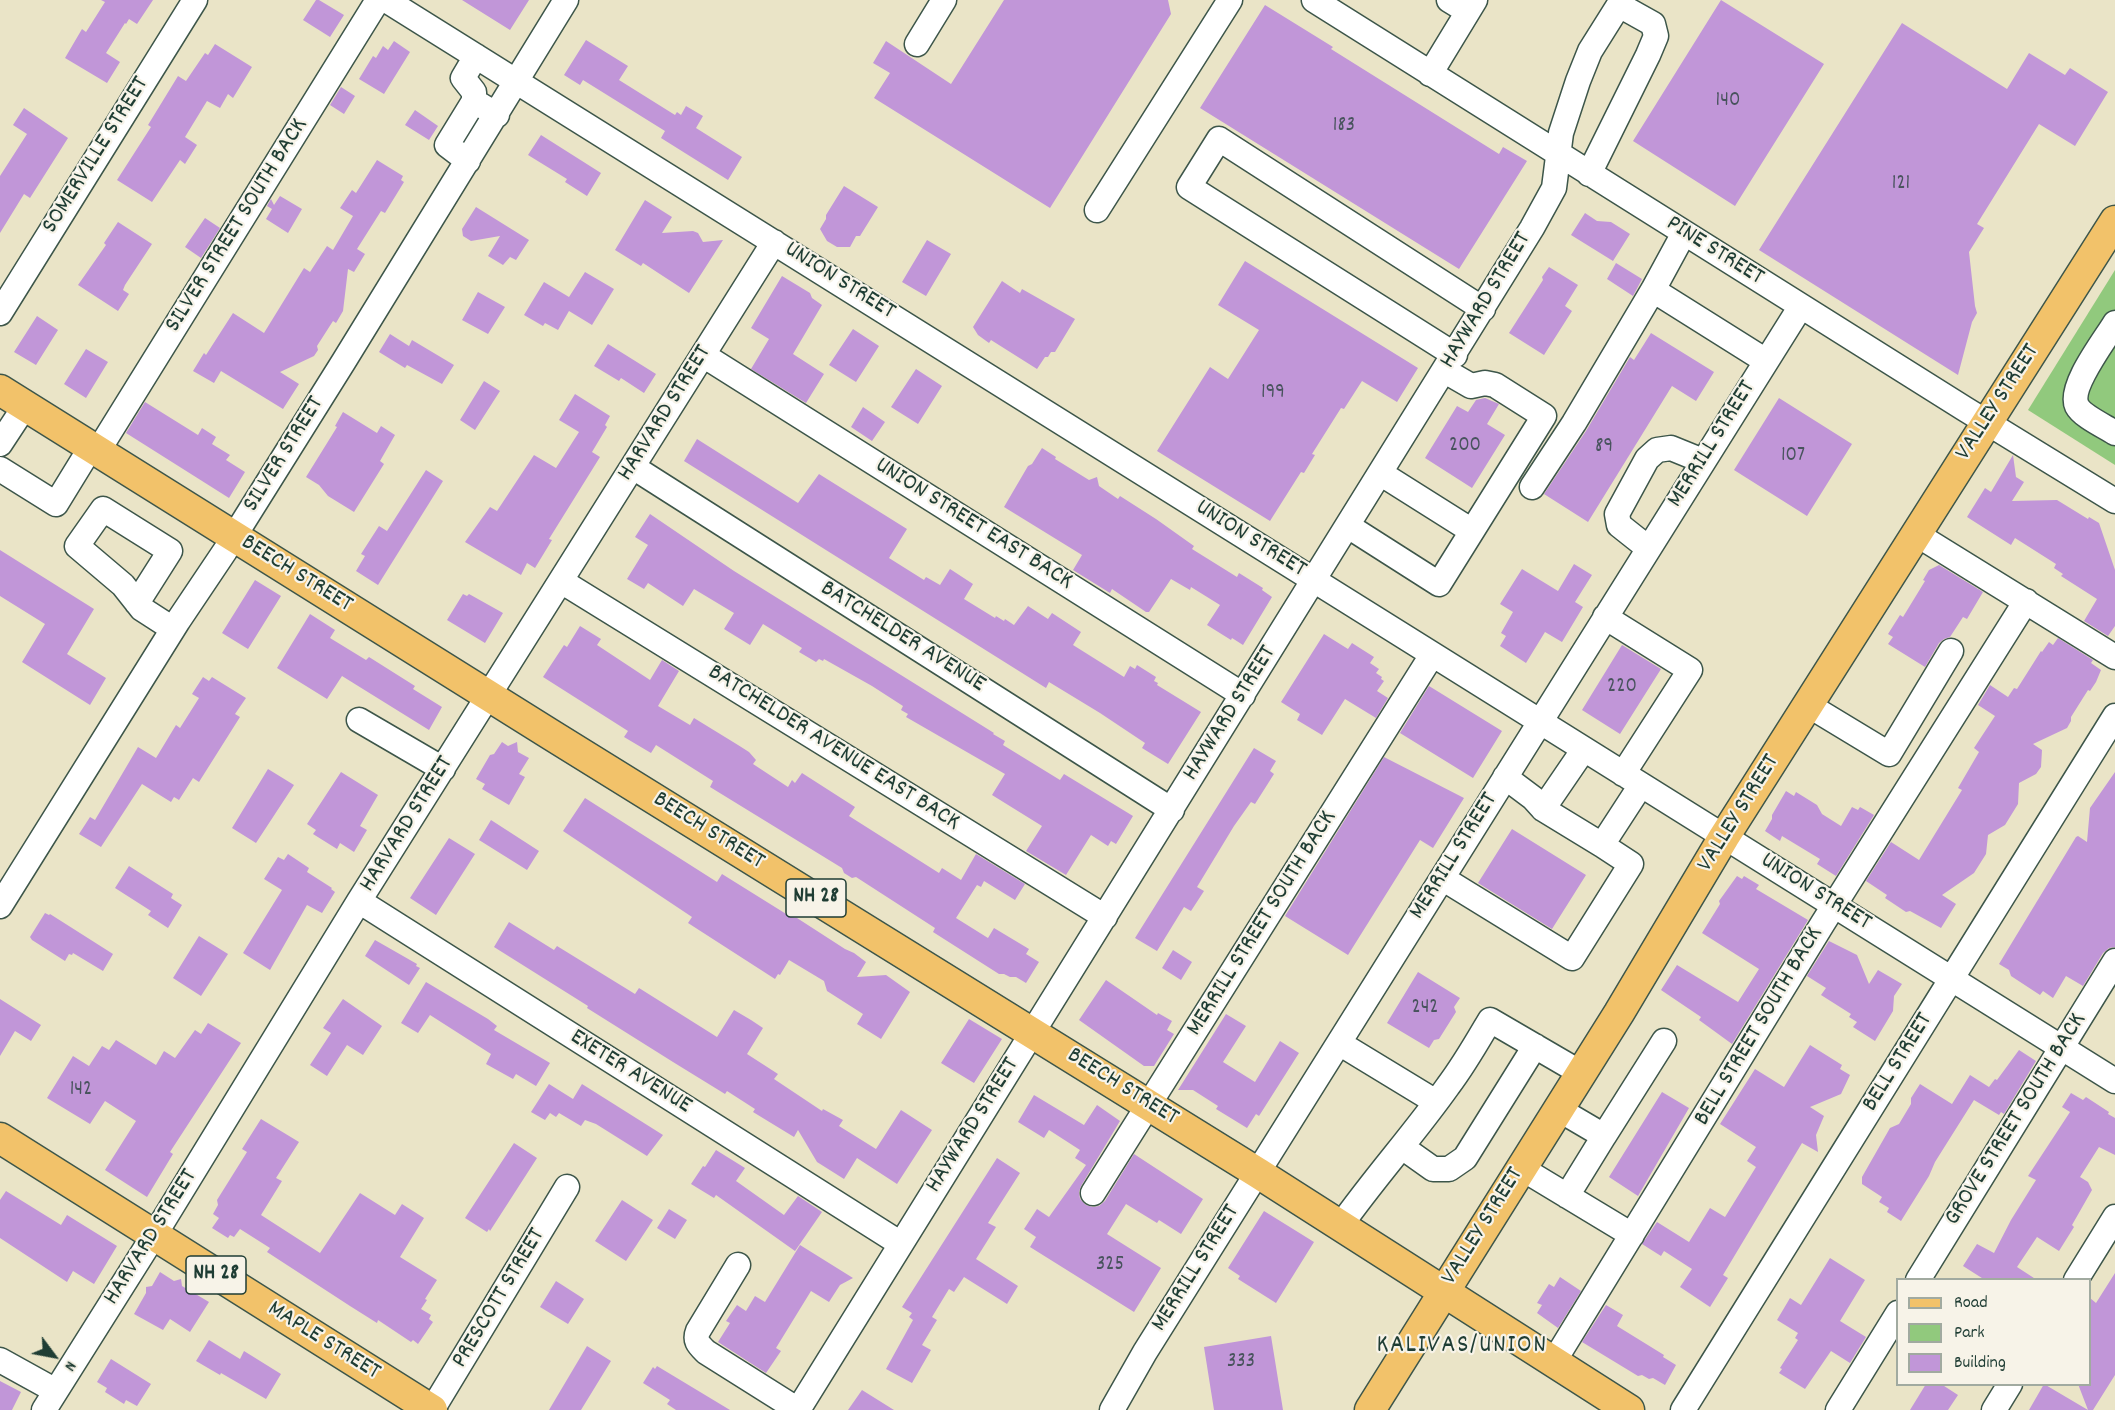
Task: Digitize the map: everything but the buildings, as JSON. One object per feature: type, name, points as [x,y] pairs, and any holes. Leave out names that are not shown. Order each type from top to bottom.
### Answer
[{"type":"main road","name":"VALLEY STREET","points":[[1371,1409],[1725,837],[2115,221]]},
{"type":"main road","name":"BEECH STREET","points":[[0,390],[1150,1105],[1629,1410]]},
{"type":"main road","name":"MAPLE STREET","points":[[0,1138],[432,1410]]},
{"type":"street","name":"SOMERVILLE STREET","points":[[0,313],[195,0]]},
{"type":"street","name":"SILVER STREET SOUTH BACK","points":[[0,469],[56,504],[94,449],[378,0]]},
{"type":"street","name":"UNION STREET","points":[[386,0],[2115,1081]]},
{"type":"street","name":"SILVER STREET","points":[[0,906],[173,628],[234,537],[566,0]]},
{"type":"street","points":[[917,44],[944,0]]},
{"type":"street","points":[[1097,210],[1230,0]]},
{"type":"street","name":"PINE STREET","points":[[1314,0],[1558,155],[2115,501]]},
{"type":"street","points":[[1589,174],[1656,36],[1653,24],[1621,2]]},
{"type":"street","name":"HAYWARD STREET","points":[[798,1410],[1450,363],[1554,188],[1561,133],[1578,81],[1590,51],[1621,2]]},
{"type":"street","points":[[1430,74],[1464,4]]},
{"type":"street","points":[[468,161],[447,145],[474,101],[474,92],[463,78],[476,56]]},
{"type":"street","points":[[474,101],[497,115]]},
{"type":"street","points":[[1348,526],[1439,584],[1544,416],[1495,385],[1485,383],[1471,386],[1450,363],[1189,187],[1219,139],[1483,309]]},
{"type":"street","points":[[1532,488],[1574,423],[1684,233]]},
{"type":"street","name":"HARVARD STREET","points":[[50,1400],[359,901],[774,242]]},
{"type":"street","points":[[1653,290],[1766,361]]},
{"type":"street","name":"MERRILL STREET","points":[[1112,1410],[1145,1352],[1801,306]]},
{"type":"street","points":[[2115,324],[2077,386],[2076,398],[2077,407],[2082,412],[2115,433]]},
{"type":"street","name":"UNION STREET EAST BACK","points":[[703,355],[1243,695]]},
{"type":"street","points":[[0,444],[25,406]]},
{"type":"street","points":[[1648,548],[1619,525],[1617,514],[1647,459],[1657,450],[1671,448],[1703,461]]},
{"type":"street","name":"BATCHELDER AVENUE","points":[[633,467],[1172,810]]},
{"type":"street","points":[[1380,473],[1472,531]]},
{"type":"street","points":[[1916,534],[2115,657]]},
{"type":"street","name":"BATCHELDER AVENUE EAST BACK","points":[[561,581],[1105,917]]},
{"type":"street","name":"BELL STREET SOUTH BACK","points":[[1553,1363],[1834,906],[2026,601]]},
{"type":"street","points":[[137,603],[142,609],[173,628]]},
{"type":"street","points":[[1602,845],[1632,779],[1690,670],[1605,618]]},
{"type":"street","points":[[1808,705],[1888,754],[1951,651]]},
{"type":"street","name":"MERRILL STREET SOUTH BACK","points":[[1093,1193],[1432,654]]},
{"type":"street","name":"BELL STREET","points":[[1683,1410],[2115,716]]},
{"type":"street","points":[[359,720],[443,769]]},
{"type":"street","points":[[1543,809],[1584,749]]},
{"type":"street","points":[[1442,878],[1572,958],[1631,864],[1543,809],[1533,798],[1505,777]]},
{"type":"street","name":"EXETER AVENUE","points":[[359,901],[901,1244]]},
{"type":"street","name":"GROVE STREET SOUTH BACK","points":[[1919,1278],[2115,961]]},
{"type":"street","points":[[1341,1225],[1458,1072],[1490,1020],[1581,1073]]},
{"type":"street","points":[[1567,1196],[1664,1041]]},
{"type":"street","points":[[1339,1043],[1436,1102]]},
{"type":"street","points":[[1402,1147],[1433,1169],[1449,1168],[1465,1158],[1534,1046]]},
{"type":"street","points":[[1558,1109],[1604,1137]]},
{"type":"street","points":[[1521,1168],[1632,1235]]},
{"type":"street","name":"PRESCOTT STREET","points":[[432,1410],[567,1187]]},
{"type":"street","points":[[2077,1278],[2115,1217]]},
{"type":"street","points":[[738,1265],[698,1330],[696,1337],[698,1344],[706,1352],[798,1410]]},
{"type":"street","points":[[1838,1410],[1896,1317]]},
{"type":"street","points":[[0,1360],[50,1400]]},
{"type":"street","points":[[1994,1410],[2009,1386]]},
{"type":"green space","points":[[2115,270],[2115,465],[2028,410]]},
{"type":"district","name":"KALIVAS/UNION","points":[[1462,1347]]}]
